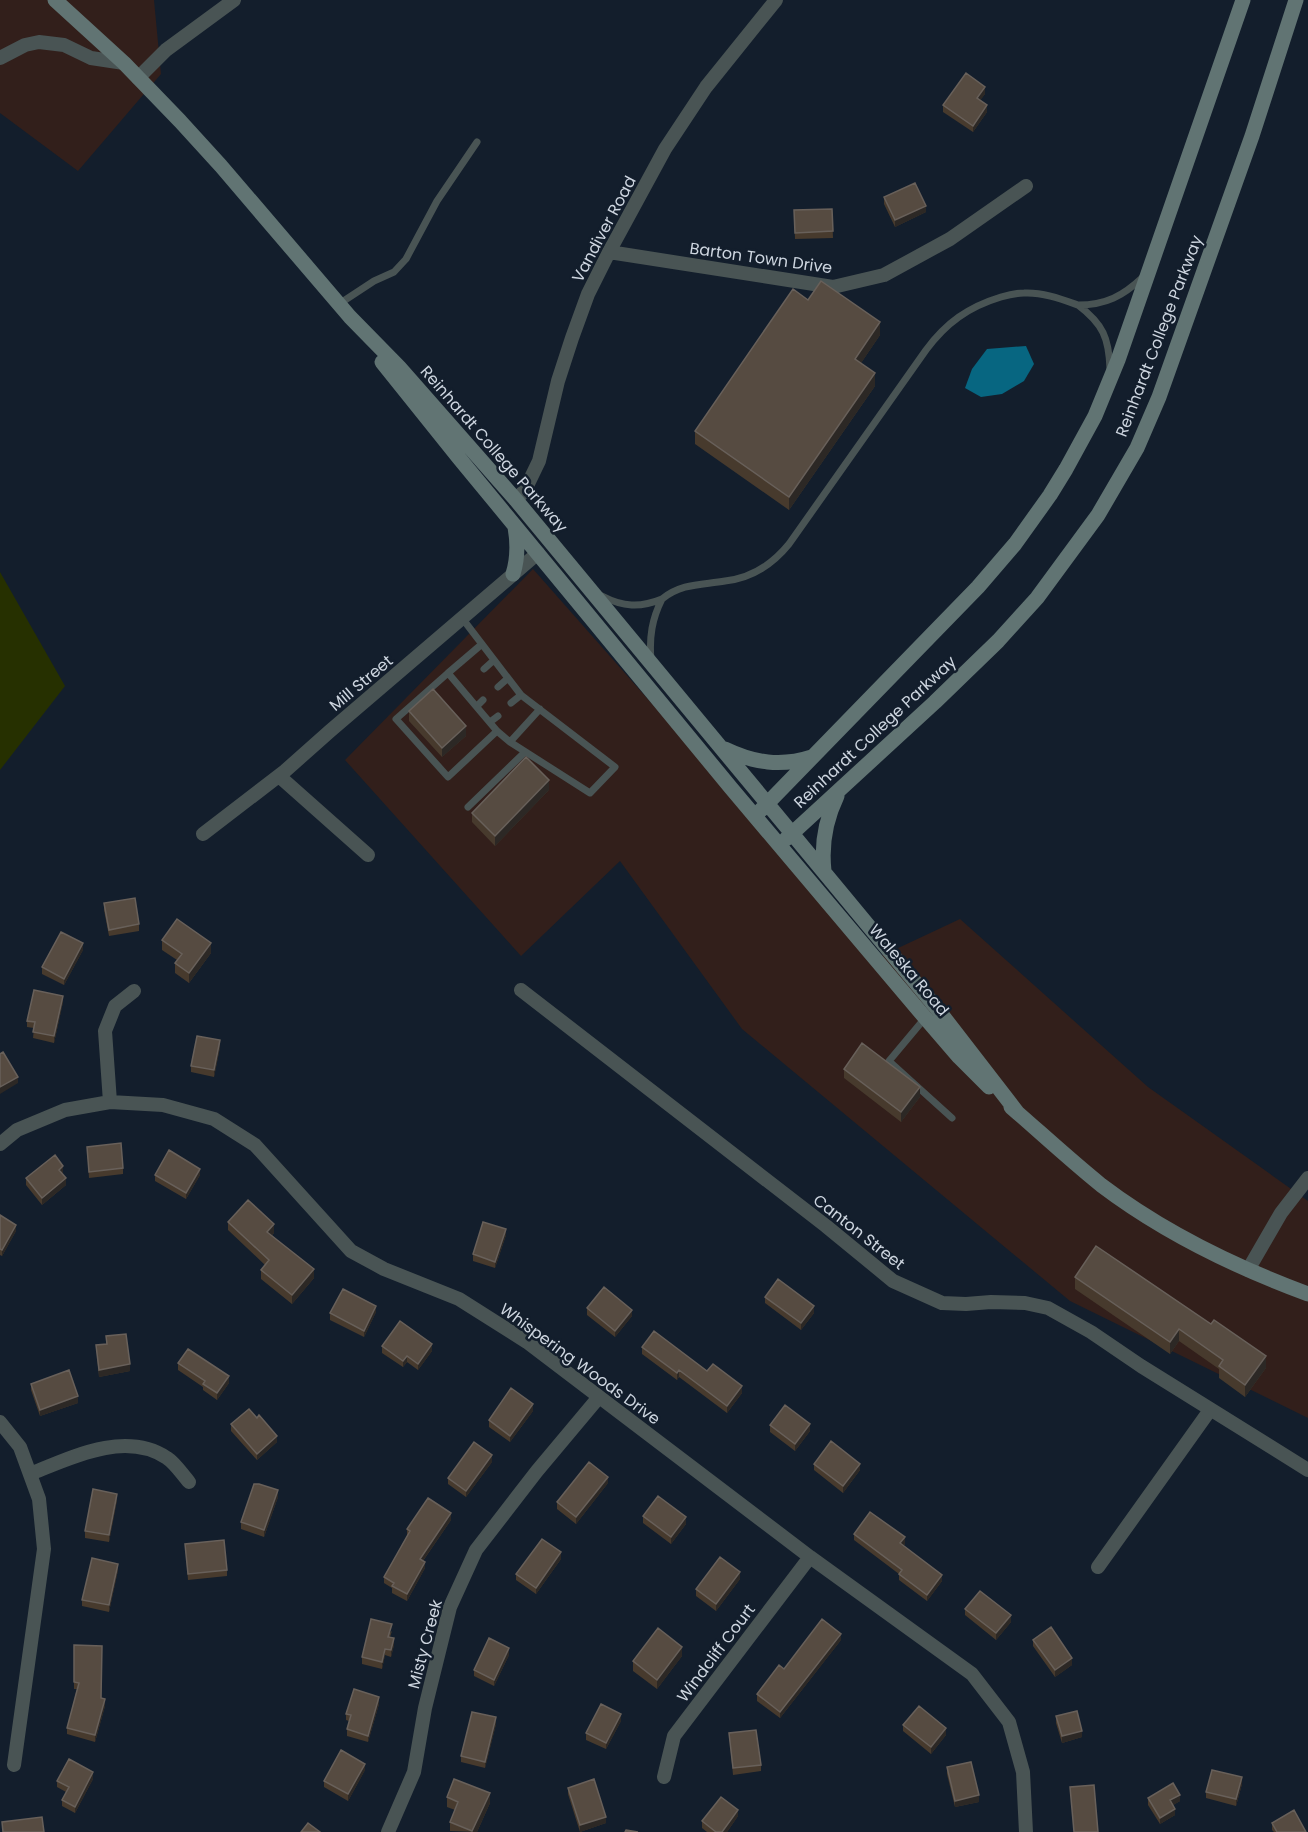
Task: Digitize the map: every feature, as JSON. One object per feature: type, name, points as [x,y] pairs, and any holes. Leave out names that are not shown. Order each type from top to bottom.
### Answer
[{"type":"main road","name":"Reinhardt College Parkway","points":[[55,0],[124,63],[221,166],[350,317],[399,367],[516,500],[767,803]]},
{"type":"main road","name":"Reinhardt College Parkway","points":[[350,317],[390,373],[755,816],[978,587],[1015,544],[1066,469],[1095,416],[1110,381],[1243,0]]},
{"type":"main road","name":"Reinhardt College Parkway","points":[[779,845],[935,702],[1018,619],[1098,516],[1137,448],[1159,397],[1252,136],[1296,0]]},
{"type":"main road","points":[[1282,40],[1301,0]]},
{"type":"main road","points":[[513,574],[518,549],[514,524]]},
{"type":"main road","points":[[720,746],[740,756],[768,763],[796,762],[812,757]]},
{"type":"main road","points":[[825,872],[822,850],[825,826],[841,788]]},
{"type":"main road","name":"Waleska Road","points":[[767,803],[969,1048],[1017,1112]]},
{"type":"main road","name":"Waleska Road","points":[[755,816],[959,1057],[1037,1132],[1102,1186],[1179,1236],[1248,1270],[1308,1294]]},
{"type":"street","points":[[138,78],[166,50],[234,0]]},
{"type":"street","name":"Vandiver Road","points":[[516,500],[525,490],[539,461],[558,381],[572,338],[588,294],[609,252],[665,149],[706,87],[776,0]]},
{"type":"street","points":[[0,58],[25,45],[39,42],[64,45],[91,58],[124,63]]},
{"type":"street","name":"Barton Town Drive","points":[[609,252],[833,287],[884,275],[950,239],[1026,186]]},
{"type":"street","name":"Mill Street","points":[[203,834],[279,776],[538,553]]},
{"type":"street","points":[[279,776],[368,855]]},
{"type":"street","name":"Canton Street","points":[[521,990],[826,1226],[893,1281],[942,1303],[1025,1303],[1048,1308],[1091,1332],[1210,1410],[1308,1470]]},
{"type":"street","points":[[110,1102],[105,1031],[115,1006],[134,991]]},
{"type":"street","name":"Whispering Woods Drive","points":[[0,1144],[17,1130],[65,1110],[110,1102],[163,1105],[214,1119],[255,1145],[351,1251],[384,1269],[459,1299],[527,1342],[810,1557],[972,1674],[1009,1722],[1023,1772],[1026,1832]]},
{"type":"street","points":[[1248,1270],[1281,1213],[1308,1178]]},
{"type":"street","name":"Misty Creek","points":[[388,1832],[414,1772],[425,1708],[450,1607],[476,1550],[598,1397]]},
{"type":"street","points":[[1098,1567],[1210,1410]]},
{"type":"street","points":[[0,1422],[20,1448],[39,1498],[44,1549],[14,1765]]},
{"type":"street","points":[[30,1474],[83,1452],[117,1446],[147,1449],[167,1458],[189,1482]]},
{"type":"street","name":"Windcliff Court","points":[[664,1777],[674,1736],[810,1557]]},
{"type":"lane","points":[[339,304],[374,281],[394,272],[406,259],[437,201],[477,142]]},
{"type":"lane","points":[[592,591],[611,601],[631,606],[662,599],[684,586],[738,579],[764,568],[774,562],[789,544],[935,338],[961,314],[988,302],[1023,292],[1047,295],[1078,305],[1099,304],[1117,297],[1134,285],[1148,270]]},
{"type":"lane","points":[[1078,305],[1093,317],[1103,331],[1109,352],[1110,381]]},
{"type":"lane","points":[[651,662],[651,629],[653,618],[662,599]]},
{"type":"lane","points":[[448,673],[497,731],[510,742],[590,793],[615,767],[521,695],[462,618]]},
{"type":"lane","points":[[482,644],[396,719],[448,777],[497,731]]},
{"type":"lane","points":[[484,669],[494,660]]},
{"type":"lane","points":[[498,687],[508,678]]},
{"type":"lane","points":[[461,688],[468,683]]},
{"type":"lane","points":[[511,703],[521,695]]},
{"type":"lane","points":[[477,706],[483,700]]},
{"type":"lane","points":[[510,742],[540,710]]},
{"type":"lane","points":[[490,722],[498,716]]},
{"type":"lane","points":[[468,807],[525,752]]},
{"type":"lane","points":[[925,1018],[889,1060],[952,1118]]},
{"type":"shaded area","points":[[0,0],[154,0],[161,74],[78,171],[0,113]]},
{"type":"shaded area","points":[[533,569],[766,833],[879,957],[960,919],[1148,1087],[1308,1201],[1308,1418],[1070,1301],[742,1029],[620,861],[521,956],[345,760]]},
{"type":"green space","points":[[0,572],[65,686],[0,770]]},
{"type":"water","points":[[1026,346],[1034,364],[1024,381],[1002,394],[981,397],[965,388],[972,369],[987,349]]},
{"type":"building","points":[[966,73],[985,87],[977,98],[987,105],[973,126],[943,105]]},
{"type":"building","points":[[915,183],[926,206],[895,220],[884,197]]},
{"type":"building","points":[[832,209],[833,231],[795,233],[794,210]]},
{"type":"building","points":[[821,281],[880,322],[855,359],[875,373],[789,497],[695,431],[793,289],[808,300]]},
{"type":"building","points":[[433,689],[466,726],[442,748],[409,711]]},
{"type":"building","points":[[526,757],[549,780],[495,836],[472,813]]},
{"type":"building","points":[[135,898],[139,924],[109,930],[104,903]]},
{"type":"building","points":[[177,919],[211,943],[189,973],[175,963],[182,954],[162,940]]},
{"type":"building","points":[[61,932],[83,943],[64,979],[42,967]]},
{"type":"building","points":[[34,990],[63,996],[54,1036],[33,1032],[35,1022],[27,1021]]},
{"type":"building","points":[[197,1036],[220,1040],[214,1070],[191,1066]]},
{"type":"building","points":[[862,1043],[920,1087],[901,1112],[844,1069]]},
{"type":"building","points":[[3,1052],[18,1077],[0,1087],[0,1054]]},
{"type":"building","points":[[121,1143],[123,1168],[89,1172],[87,1147]]},
{"type":"building","points":[[169,1150],[200,1169],[186,1193],[155,1175]]},
{"type":"building","points":[[55,1155],[63,1166],[59,1170],[66,1178],[42,1198],[26,1178]]},
{"type":"building","points":[[248,1200],[274,1224],[267,1232],[314,1269],[292,1295],[261,1270],[269,1260],[228,1222]]},
{"type":"building","points":[[0,1215],[16,1225],[2,1250],[0,1249]]},
{"type":"building","points":[[483,1222],[506,1229],[495,1262],[473,1254]]},
{"type":"building","points":[[1096,1246],[1211,1324],[1214,1320],[1266,1356],[1245,1385],[1219,1366],[1223,1360],[1179,1329],[1170,1342],[1075,1277]]},
{"type":"building","points":[[778,1279],[814,1306],[801,1323],[765,1297]]},
{"type":"building","points":[[604,1287],[632,1310],[615,1331],[587,1308]]},
{"type":"building","points":[[343,1289],[376,1306],[364,1331],[330,1313]]},
{"type":"building","points":[[400,1321],[432,1344],[418,1364],[407,1356],[403,1361],[382,1346]]},
{"type":"building","points":[[654,1331],[707,1371],[713,1364],[742,1386],[727,1406],[679,1370],[677,1373],[642,1347]]},
{"type":"building","points":[[126,1334],[130,1364],[99,1370],[96,1345],[107,1344],[106,1336]]},
{"type":"building","points":[[188,1349],[229,1376],[217,1393],[203,1384],[205,1381],[178,1363]]},
{"type":"building","points":[[69,1370],[78,1396],[40,1410],[31,1384]]},
{"type":"building","points":[[511,1388],[533,1404],[510,1436],[489,1420]]},
{"type":"building","points":[[785,1405],[810,1424],[795,1444],[770,1425]]},
{"type":"building","points":[[249,1409],[257,1418],[259,1415],[277,1436],[257,1454],[231,1424]]},
{"type":"building","points":[[831,1441],[860,1464],[843,1486],[814,1464]]},
{"type":"building","points":[[474,1442],[492,1455],[466,1491],[448,1478]]},
{"type":"building","points":[[589,1462],[608,1477],[576,1517],[557,1502]]},
{"type":"building","points":[[254,1484],[278,1490],[264,1530],[241,1522]]},
{"type":"building","points":[[93,1489],[117,1494],[109,1535],[85,1531]]},
{"type":"building","points":[[658,1496],[686,1517],[671,1537],[643,1516]]},
{"type":"building","points":[[428,1498],[451,1513],[420,1559],[425,1562],[407,1594],[392,1586],[394,1583],[384,1577],[410,1531],[407,1529]]},
{"type":"building","points":[[870,1512],[905,1537],[900,1543],[942,1575],[927,1595],[899,1574],[902,1570],[854,1534]]},
{"type":"building","points":[[542,1539],[561,1552],[536,1588],[516,1574]]},
{"type":"building","points":[[224,1540],[227,1570],[188,1574],[185,1544]]},
{"type":"building","points":[[720,1557],[740,1572],[716,1604],[696,1589]]},
{"type":"building","points":[[92,1558],[118,1564],[109,1605],[82,1600]]},
{"type":"building","points":[[980,1591],[1011,1615],[996,1633],[965,1609]]},
{"type":"building","points":[[371,1619],[392,1624],[388,1637],[394,1638],[391,1650],[385,1649],[382,1662],[362,1657]]},
{"type":"building","points":[[822,1619],[841,1634],[780,1712],[757,1694],[779,1665],[784,1669]]},
{"type":"building","points":[[1051,1627],[1072,1658],[1055,1670],[1033,1640]]},
{"type":"building","points":[[658,1628],[682,1647],[657,1680],[633,1661]]},
{"type":"building","points":[[489,1638],[509,1648],[494,1680],[474,1670]]},
{"type":"building","points":[[74,1645],[102,1646],[101,1698],[105,1699],[95,1735],[67,1728],[79,1683],[74,1682]]},
{"type":"building","points":[[354,1689],[379,1697],[368,1736],[347,1729],[351,1715],[346,1714]]},
{"type":"building","points":[[601,1704],[621,1714],[606,1743],[586,1733]]},
{"type":"building","points":[[919,1706],[946,1728],[931,1747],[903,1725]]},
{"type":"building","points":[[1077,1711],[1082,1731],[1062,1736],[1056,1716]]},
{"type":"building","points":[[472,1712],[496,1717],[485,1762],[461,1756]]},
{"type":"building","points":[[756,1730],[761,1765],[733,1768],[729,1733]]},
{"type":"building","points":[[341,1750],[365,1764],[348,1794],[324,1781]]},
{"type":"building","points":[[69,1759],[93,1772],[75,1807],[62,1800],[69,1787],[57,1781]]},
{"type":"building","points":[[971,1762],[979,1795],[955,1801],[947,1767]]},
{"type":"building","points":[[1212,1770],[1242,1777],[1236,1799],[1206,1792]]},
{"type":"building","points":[[454,1779],[490,1793],[472,1831],[450,1822],[458,1802],[447,1797]]},
{"type":"building","points":[[594,1779],[606,1817],[580,1825],[568,1788]]},
{"type":"building","points":[[1173,1783],[1180,1795],[1170,1800],[1175,1809],[1160,1818],[1148,1798]]},
{"type":"building","points":[[1094,1785],[1098,1832],[1074,1832],[1070,1787]]},
{"type":"building","points":[[721,1797],[738,1810],[722,1832],[716,1832],[702,1821]]},
{"type":"building","points":[[1294,1810],[1306,1832],[1277,1832],[1272,1823]]},
{"type":"building","points":[[42,1817],[44,1832],[3,1832],[2,1822]]},
{"type":"building","points":[[308,1823],[320,1832],[301,1832]]}]
